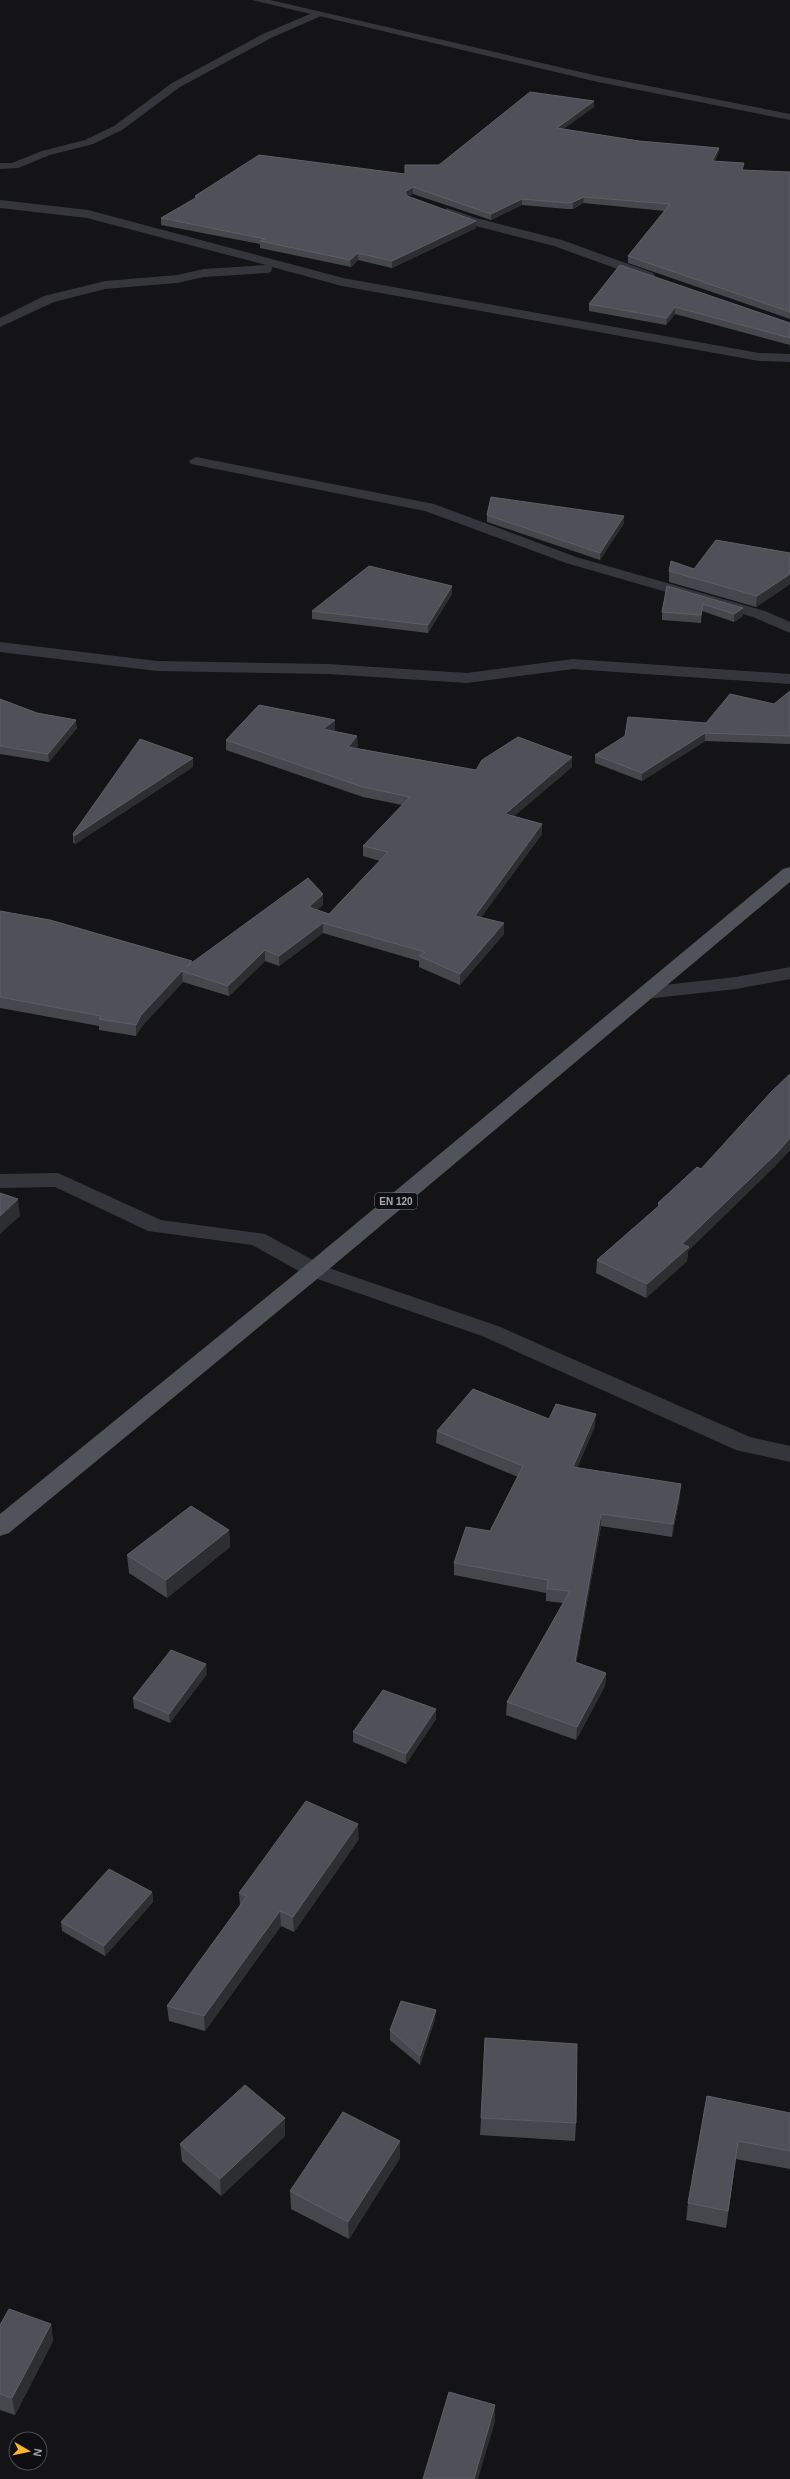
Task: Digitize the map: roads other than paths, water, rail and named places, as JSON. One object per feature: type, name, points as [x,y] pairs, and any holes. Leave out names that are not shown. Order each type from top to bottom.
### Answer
[{"type":"main road","name":"EN 120","points":[[0,1527],[314,1270],[790,873]]},
{"type":"street","points":[[257,0],[598,79],[790,117]]},
{"type":"street","points":[[0,166],[14,166],[46,153],[89,142],[118,128],[176,85],[268,36],[317,14]]},
{"type":"street","points":[[0,204],[88,214],[282,268],[342,282],[759,357],[790,358]]},
{"type":"street","points":[[434,208],[472,221],[558,243],[658,280]]},
{"type":"street","points":[[0,323],[49,299],[106,286],[146,280],[177,279],[204,274],[282,268]]},
{"type":"street","points":[[196,461],[429,507],[571,560],[759,614],[790,628]]},
{"type":"street","points":[[0,647],[157,666],[328,669],[467,678],[573,664],[790,679]]},
{"type":"street","points":[[646,993],[736,983],[790,973]]},
{"type":"street","points":[[0,1181],[58,1180],[156,1226],[257,1239],[314,1270],[490,1331],[744,1444],[790,1454]]}]
